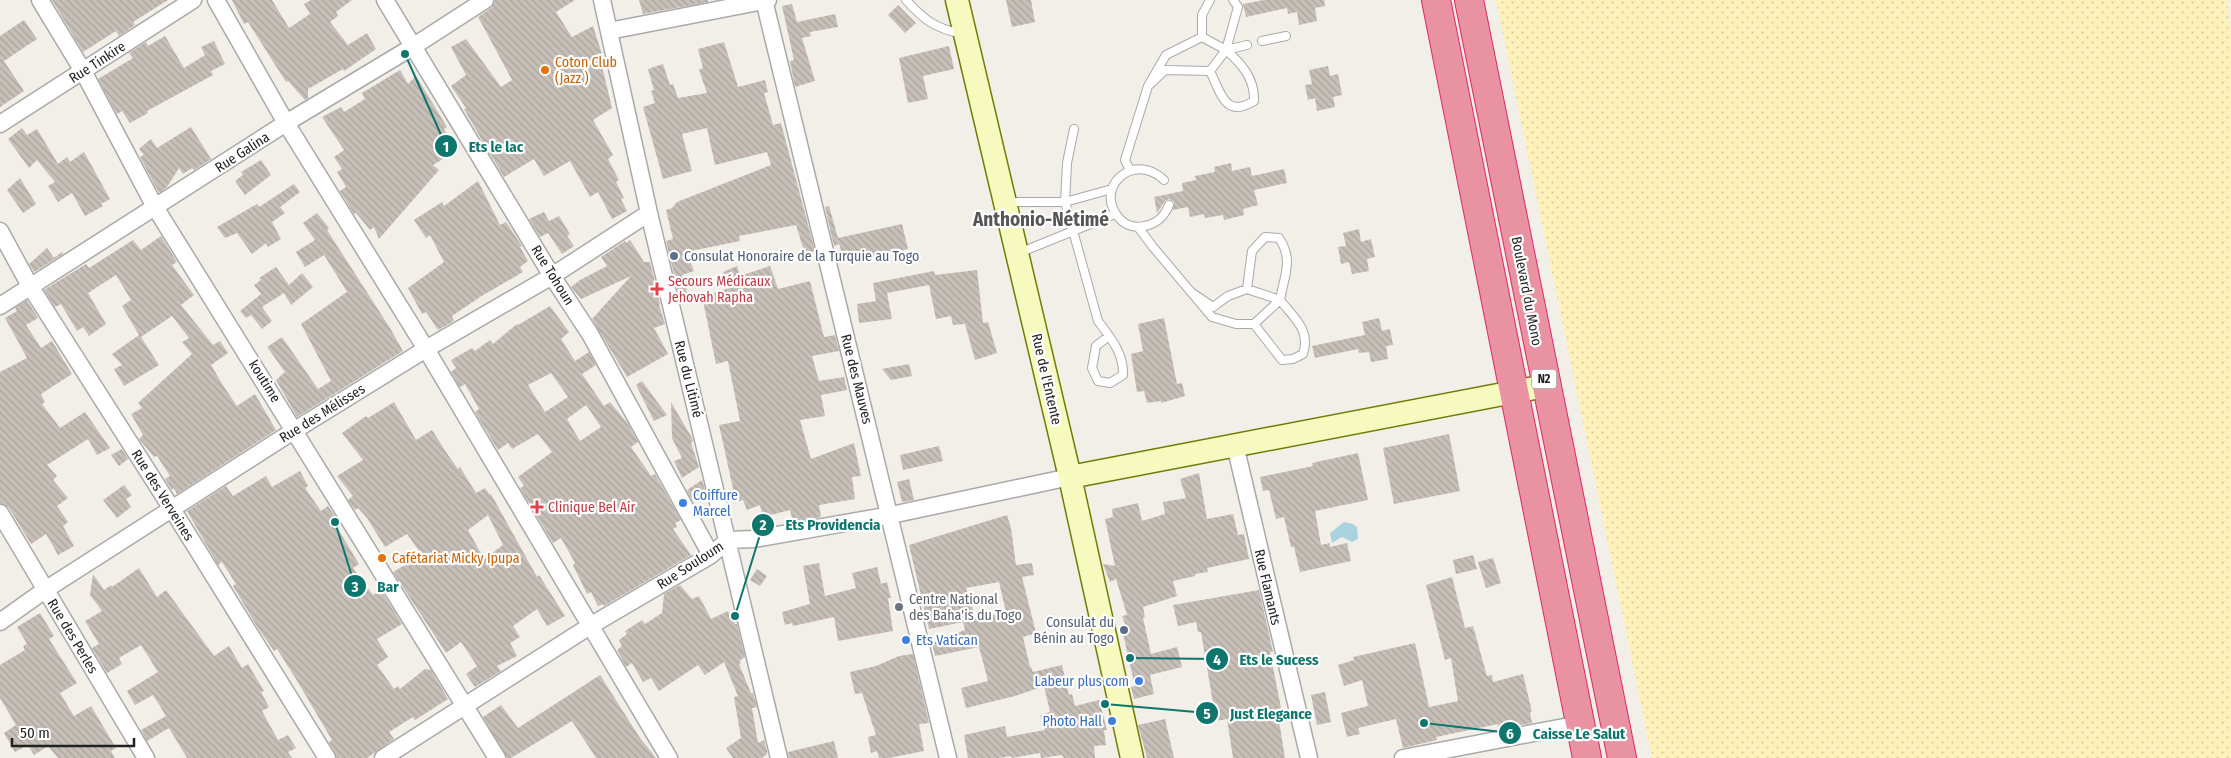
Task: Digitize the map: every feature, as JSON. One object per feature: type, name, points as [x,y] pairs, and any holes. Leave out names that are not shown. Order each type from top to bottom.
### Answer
[{"type":"highway","name":"N2","points":[[1436,0],[1587,758]]},
{"type":"highway","name":"Boulevard du Mono","points":[[1469,0],[1545,386],[1622,758]]},
{"type":"street","name":"koutime","points":[[40,0],[83,71],[155,207],[466,705],[497,758]]},
{"type":"street","name":"Rue Tinkire","points":[[0,124],[193,0]]},
{"type":"street","points":[[216,0],[286,123],[426,349],[669,758]]},
{"type":"street","name":"Rue Tohoun","points":[[386,0],[552,276],[590,334],[711,555]]},
{"type":"street","name":"Rue Galina","points":[[0,306],[286,123],[414,46],[485,0]]},
{"type":"street","name":"Rue du Litimé","points":[[602,0],[648,213],[779,758]]},
{"type":"street","points":[[609,31],[766,0]]},
{"type":"street","name":"Rue des Mauves","points":[[766,0],[948,758]]},
{"type":"street","name":"Rue de l'Entente","points":[[958,0],[1070,477],[1132,758]]},
{"type":"street","name":"Rue des Mélisses","points":[[0,622],[45,590],[295,430],[426,349],[552,276],[648,213]]},
{"type":"street","name":"Rue des Verveines","points":[[0,230],[30,286],[327,758]]},
{"type":"street","points":[[1070,477],[1545,386]]},
{"type":"street","name":"Rue Flamants","points":[[1234,445],[1309,758]]},
{"type":"street","name":"Rue Souloum","points":[[383,758],[590,626],[711,555],[728,540],[754,539],[891,516],[1070,477]]},
{"type":"street","name":"Rue des Perles","points":[[0,513],[146,758]]},
{"type":"street","points":[[1403,758],[1580,724]]},
{"type":"lane","points":[[906,0],[923,19],[941,29],[966,34]]},
{"type":"lane","points":[[1202,37],[1202,15],[1210,0]]},
{"type":"lane","points":[[1210,71],[1226,50],[1238,7],[1233,0]]},
{"type":"lane","points":[[1262,42],[1286,36]]},
{"type":"lane","points":[[1202,37],[1226,50],[1250,78],[1254,90],[1254,101],[1244,107],[1234,108],[1226,103],[1210,71]]},
{"type":"lane","points":[[1130,170],[1126,160],[1148,86],[1166,55],[1202,37]]},
{"type":"lane","points":[[1226,50],[1247,45]]},
{"type":"lane","points":[[1148,86],[1165,70],[1210,71]]},
{"type":"lane","points":[[1074,129],[1066,163],[1065,202],[1098,321],[1109,336],[1123,364],[1122,374],[1110,382],[1098,381],[1092,368],[1096,346],[1109,336]]},
{"type":"lane","points":[[1164,180],[1146,169],[1130,170],[1121,175],[1112,189],[1111,201],[1115,214],[1122,222],[1138,228],[1212,317],[1236,324],[1254,324],[1280,300],[1287,264],[1287,249],[1279,238],[1266,237],[1252,251],[1248,289]]},
{"type":"lane","points":[[1006,202],[1065,202],[1112,189]]},
{"type":"lane","points":[[1138,228],[1152,225],[1160,220],[1169,205]]},
{"type":"lane","points":[[1017,254],[1115,214]]},
{"type":"lane","points":[[1191,292],[1214,307],[1228,296],[1248,289],[1280,300],[1304,331],[1307,344],[1303,354],[1293,359],[1282,360],[1254,324]]},
{"type":"sand","points":[[1496,0],[2227,0],[2231,32],[2231,758],[1652,758]]},
{"type":"water","points":[[1344,522],[1357,527],[1358,539],[1352,542],[1342,537],[1332,543],[1330,533]]},
{"type":"building","points":[[52,0],[168,0],[133,22],[135,25],[119,36],[116,31],[83,52]]},
{"type":"building","points":[[232,0],[272,0],[289,28],[310,14],[304,4],[311,0],[352,0],[336,12],[338,16],[330,22],[348,45],[367,33],[376,49],[344,71],[343,69],[308,89],[308,98],[305,100],[288,81],[286,82],[248,22],[244,24]]},
{"type":"building","points":[[495,0],[575,0],[556,12],[572,37],[593,26],[603,57],[600,58],[612,108],[593,120],[613,155],[608,159],[619,180],[616,182],[624,198],[621,199],[627,211],[612,219],[598,192],[590,197],[570,161],[544,176],[534,159],[504,177],[464,109],[466,108],[451,86],[466,75],[451,47],[466,39],[501,87],[512,80],[478,17],[491,8]]},
{"type":"building","points":[[639,0],[708,0],[708,2],[643,14]]},
{"type":"building","points":[[1006,0],[1031,0],[1035,22],[1012,27]]},
{"type":"building","points":[[1264,0],[1324,0],[1325,6],[1315,8],[1317,21],[1299,25],[1297,12],[1288,14],[1287,8],[1246,17],[1243,4]]},
{"type":"building","points":[[792,4],[797,22],[835,14],[838,27],[810,32],[811,36],[802,38],[815,81],[795,87],[790,61],[794,60],[782,6]]},
{"type":"building","points":[[898,5],[916,23],[905,33],[888,15]]},
{"type":"building","points":[[24,20],[37,39],[4,61],[24,91],[0,107],[0,36]]},
{"type":"building","points":[[165,36],[184,68],[205,55],[201,47],[214,41],[225,64],[211,71],[213,75],[147,111],[148,113],[130,123],[122,111],[117,114],[98,79],[133,58],[129,53],[146,42],[148,46]]},
{"type":"building","points":[[724,42],[738,87],[765,80],[768,92],[764,93],[773,125],[781,123],[815,251],[805,254],[796,225],[739,236],[740,241],[686,252],[694,271],[682,275],[688,296],[680,299],[666,241],[673,239],[666,210],[672,208],[677,202],[771,165],[767,152],[715,165],[707,128],[682,134],[692,171],[663,179],[643,107],[655,103],[651,91],[654,90],[648,69],[663,64],[670,85],[673,84],[678,98],[707,93],[699,70],[703,68],[698,49]]},
{"type":"building","points":[[949,46],[954,69],[923,76],[928,99],[908,103],[899,58]]},
{"type":"building","points":[[1328,66],[1330,76],[1338,74],[1342,95],[1333,97],[1335,107],[1317,111],[1315,98],[1308,100],[1305,85],[1312,84],[1309,70]]},
{"type":"building","points":[[400,70],[408,84],[416,76],[447,127],[444,129],[456,151],[433,165],[439,170],[379,239],[374,227],[370,230],[356,213],[354,214],[340,191],[346,187],[337,172],[342,169],[334,157],[344,150],[322,117],[341,107],[344,112],[365,99],[362,93]]},
{"type":"building","points":[[191,127],[211,159],[194,170],[192,168],[183,174],[179,168],[167,187],[159,193],[140,157],[144,155],[139,149],[151,139],[157,148]]},
{"type":"building","points":[[22,128],[27,135],[37,129],[58,164],[67,157],[70,162],[84,152],[110,199],[101,204],[103,206],[85,216],[72,193],[58,202],[48,186],[55,182],[37,160],[29,168],[8,139]]},
{"type":"building","points":[[261,160],[271,175],[245,195],[235,181],[243,175],[241,172]]},
{"type":"building","points":[[1231,163],[1232,171],[1250,167],[1252,176],[1284,169],[1287,183],[1254,190],[1258,205],[1243,209],[1244,215],[1224,220],[1223,215],[1205,218],[1204,214],[1190,217],[1188,207],[1173,210],[1174,202],[1169,199],[1165,201],[1157,213],[1154,197],[1183,191],[1182,183],[1196,180],[1195,176],[1215,172],[1214,167]]},
{"type":"building","points":[[20,178],[36,204],[23,213],[7,190]]},
{"type":"building","points":[[478,181],[500,225],[506,222],[522,246],[520,247],[528,261],[520,267],[523,272],[452,316],[454,321],[438,330],[426,312],[422,314],[408,288],[444,262],[430,235],[426,238],[414,220],[442,202],[444,206]]},
{"type":"building","points":[[294,184],[300,192],[280,207],[285,213],[272,222],[281,239],[268,247],[266,243],[252,254],[237,233],[225,238],[217,227],[257,204],[259,207]]},
{"type":"building","points":[[829,206],[838,238],[902,224],[908,249],[865,258],[864,252],[844,259],[839,244],[834,246],[825,207]]},
{"type":"building","points":[[544,212],[549,221],[559,216],[570,234],[567,236],[574,246],[562,254],[548,233],[540,237],[529,219]]},
{"type":"building","points":[[317,213],[329,228],[327,230],[403,351],[297,417],[276,380],[285,372],[267,347],[282,337],[318,389],[331,381],[301,324],[347,292],[324,255],[305,267],[296,252],[315,240],[303,223]]},
{"type":"building","points":[[1359,229],[1361,242],[1371,239],[1375,257],[1367,259],[1369,271],[1352,274],[1349,262],[1341,264],[1338,247],[1346,246],[1343,233]]},
{"type":"building","points":[[161,236],[177,262],[172,265],[194,295],[181,305],[213,345],[220,341],[228,353],[211,365],[224,387],[237,406],[255,394],[276,430],[177,494],[165,479],[170,476],[157,456],[154,457],[139,439],[143,435],[131,414],[142,408],[138,403],[192,354],[182,342],[189,338],[172,316],[141,337],[159,365],[124,386],[114,369],[122,365],[112,354],[139,335],[122,306],[131,300],[116,275],[88,293],[106,324],[89,336],[83,327],[77,331],[61,304],[55,307],[44,290],[86,264],[89,268],[133,240],[141,250]]},
{"type":"building","points":[[630,240],[644,262],[650,262],[665,324],[654,328],[668,354],[627,377],[592,319],[631,276],[581,299],[571,287],[580,280],[607,266],[601,257],[625,241],[626,243]]},
{"type":"building","points":[[47,248],[54,258],[62,252],[63,254],[34,272],[29,264]]},
{"type":"building","points":[[737,266],[740,276],[770,266],[778,289],[810,281],[824,337],[835,335],[839,351],[812,356],[819,381],[844,377],[847,390],[821,395],[825,416],[800,420],[811,459],[854,443],[861,476],[852,477],[855,499],[819,505],[821,517],[793,522],[790,510],[763,517],[760,505],[747,510],[743,500],[736,502],[719,425],[740,421],[728,361],[716,364],[702,296],[730,288],[723,272]]},
{"type":"building","points":[[276,267],[289,285],[302,273],[313,287],[291,305],[284,293],[262,307],[272,321],[262,329],[251,315],[246,318],[240,311],[261,294],[254,285],[261,280],[259,278]]},
{"type":"building","points":[[977,270],[983,323],[988,322],[997,353],[975,360],[965,324],[953,325],[951,316],[936,319],[929,285],[887,293],[892,319],[859,323],[857,304],[876,301],[873,283],[934,271],[935,275]]},
{"type":"building","points":[[27,300],[38,318],[26,325],[41,348],[52,341],[72,374],[41,394],[45,402],[42,404],[60,428],[85,412],[110,448],[97,455],[88,439],[47,465],[57,476],[53,480],[68,498],[57,506],[68,522],[63,526],[74,546],[58,555],[46,534],[31,544],[9,508],[0,503],[0,372],[27,358],[5,318],[17,311],[15,308]]},
{"type":"building","points":[[550,306],[569,332],[561,339],[575,361],[589,352],[596,365],[582,374],[604,406],[610,402],[628,424],[638,442],[631,447],[651,476],[655,474],[681,520],[675,523],[677,527],[673,529],[691,555],[604,606],[603,604],[598,606],[591,592],[587,594],[573,565],[575,563],[561,538],[553,543],[520,488],[524,486],[518,477],[552,452],[538,434],[512,449],[508,443],[498,450],[475,412],[479,409],[465,384],[460,387],[451,372],[456,368],[451,360],[472,348],[475,351],[490,340],[493,344],[518,325]],"holes":[[[551,373],[568,397],[545,412],[528,385]],[[586,405],[601,427],[580,441],[567,419]]]},
{"type":"building","points":[[1164,318],[1177,384],[1182,383],[1185,396],[1161,403],[1161,401],[1147,403],[1144,391],[1137,392],[1131,354],[1143,351],[1138,324]]},
{"type":"building","points":[[1379,318],[1382,331],[1390,329],[1393,345],[1386,346],[1388,359],[1371,362],[1369,352],[1359,353],[1358,349],[1315,358],[1312,346],[1365,335],[1362,322]]},
{"type":"building","points":[[909,364],[912,376],[891,380],[882,369]]},
{"type":"building","points":[[642,381],[667,415],[654,421],[636,385]]},
{"type":"building","points":[[394,402],[416,440],[432,430],[458,469],[460,467],[476,493],[485,488],[491,494],[537,577],[539,575],[565,616],[547,626],[537,609],[513,626],[520,637],[510,643],[517,656],[497,666],[501,671],[475,687],[466,674],[477,666],[461,642],[446,653],[393,572],[422,555],[407,534],[385,547],[367,518],[358,508],[355,510],[348,500],[353,496],[337,476],[363,460],[342,433],[366,416],[368,418]],"holes":[[[488,515],[503,545],[484,559],[468,530]]]},
{"type":"building","points":[[671,402],[692,438],[693,441],[691,443],[699,467],[682,478],[674,461],[682,458],[672,438]]},
{"type":"building","points":[[1449,434],[1460,491],[1394,504],[1383,448]]},
{"type":"building","points":[[939,446],[943,461],[903,470],[900,455]]},
{"type":"building","points":[[122,449],[128,459],[119,466],[111,455]]},
{"type":"building","points":[[1358,453],[1368,500],[1315,511],[1321,545],[1330,543],[1330,547],[1347,543],[1351,561],[1300,572],[1294,547],[1291,547],[1284,517],[1276,519],[1269,490],[1263,491],[1260,477],[1313,466],[1312,463]]},
{"type":"building","points":[[300,471],[308,486],[305,488],[321,511],[328,506],[339,522],[335,524],[359,564],[353,568],[373,595],[381,590],[402,624],[377,639],[388,657],[377,665],[394,689],[398,686],[400,689],[425,669],[431,670],[448,699],[415,720],[413,717],[389,732],[394,739],[367,758],[337,758],[329,742],[332,740],[296,679],[277,649],[274,651],[258,628],[233,586],[236,584],[222,562],[218,565],[187,511],[226,486],[233,496],[266,476],[272,487]]},
{"type":"building","points":[[1199,473],[1207,519],[1233,514],[1238,535],[1244,534],[1249,559],[1207,568],[1208,572],[1173,581],[1177,596],[1143,607],[1145,617],[1143,618],[1151,654],[1177,647],[1182,667],[1150,675],[1154,694],[1134,699],[1131,687],[1135,686],[1121,625],[1125,624],[1122,616],[1127,615],[1116,579],[1110,582],[1103,564],[1115,566],[1105,519],[1113,517],[1112,509],[1138,503],[1142,521],[1165,514],[1163,502],[1186,498],[1180,479]]},
{"type":"building","points":[[909,479],[914,500],[902,502],[897,482]]},
{"type":"building","points":[[702,480],[705,490],[692,500],[687,490]]},
{"type":"building","points":[[124,485],[132,495],[126,499],[131,507],[117,518],[103,500]]},
{"type":"building","points":[[1007,515],[1011,528],[1016,565],[1032,563],[1034,575],[1022,577],[1036,633],[1023,637],[1030,667],[1033,672],[1062,665],[1069,695],[1072,694],[1075,706],[1099,700],[1107,730],[1104,730],[1106,745],[1094,746],[1095,758],[1064,758],[1062,755],[1041,758],[1040,753],[1012,758],[1011,756],[968,758],[964,735],[1005,726],[1007,737],[1045,730],[1040,715],[1050,712],[1044,686],[1015,696],[966,708],[961,688],[988,681],[979,647],[935,656],[932,643],[965,630],[963,622],[929,629],[909,545]],"holes":[[[999,582],[1006,612],[976,619],[966,588]]]},
{"type":"building","points":[[1473,555],[1477,569],[1456,574],[1453,560]]},
{"type":"building","points":[[1493,558],[1501,583],[1486,588],[1478,562]]},
{"type":"building","points":[[819,563],[825,596],[856,588],[852,573],[877,567],[881,584],[887,582],[891,598],[888,598],[893,631],[838,641],[834,617],[793,626],[792,623],[785,625],[782,612],[810,604],[803,566]]},
{"type":"building","points":[[139,568],[157,597],[166,590],[214,656],[229,646],[242,668],[248,664],[264,691],[261,692],[269,707],[262,711],[278,740],[288,735],[296,748],[288,752],[292,758],[187,758],[169,728],[147,741],[141,730],[166,716],[153,695],[135,705],[127,691],[158,672],[141,645],[119,658],[122,664],[107,673],[92,648],[99,644],[85,621],[102,611],[90,595],[93,574],[104,590],[111,585],[112,587]]},
{"type":"building","points":[[757,569],[767,576],[760,586],[750,580]]},
{"type":"building","points":[[1452,577],[1465,628],[1473,626],[1487,676],[1492,675],[1493,682],[1523,674],[1532,712],[1530,712],[1532,723],[1499,729],[1498,724],[1436,737],[1437,740],[1403,748],[1396,719],[1358,728],[1360,734],[1347,737],[1341,713],[1368,706],[1362,680],[1344,686],[1338,665],[1354,660],[1353,657],[1415,643],[1429,707],[1458,701],[1451,658],[1445,660],[1426,585]]},
{"type":"building","points":[[680,585],[692,599],[699,596],[711,619],[728,611],[735,624],[737,624],[745,657],[740,660],[741,663],[739,664],[751,693],[753,693],[757,707],[752,708],[758,743],[764,740],[767,751],[767,754],[762,758],[733,758],[726,748],[741,738],[734,697],[738,696],[724,662],[705,675],[698,665],[659,691],[651,678],[643,682],[632,663],[626,667],[617,650],[622,646],[619,640],[627,634],[625,631],[642,620],[645,624],[662,613],[664,594]]},
{"type":"building","points":[[1259,590],[1273,652],[1270,652],[1281,708],[1277,709],[1285,758],[1233,758],[1227,719],[1216,721],[1201,632],[1198,632],[1196,622],[1178,626],[1173,605]]},
{"type":"building","points":[[40,613],[54,636],[49,639],[77,683],[60,693],[74,716],[91,706],[116,748],[111,751],[115,758],[58,758],[48,746],[34,755],[28,745],[15,752],[4,733],[16,725],[0,698],[0,665],[25,650],[23,646],[27,644],[17,627]]},
{"type":"building","points":[[913,654],[929,723],[919,724],[924,751],[889,758],[879,758],[877,751],[871,753],[868,737],[876,735],[862,693],[855,694],[850,672],[876,666],[899,656]]},
{"type":"building","points":[[600,675],[640,738],[656,758],[596,758],[572,721],[511,758],[507,758],[483,717],[501,705],[518,728]]},
{"type":"building","points":[[1325,692],[1331,722],[1317,725],[1311,695]]},
{"type":"building","points":[[1165,719],[1174,758],[1147,758],[1138,725]]},
{"type":"building","points":[[834,741],[838,758],[789,758],[788,752]]},
{"type":"place","name":"Ets le lac","points":[[405,54]]},
{"type":"place","name":"Coton Club (Jazz )","points":[[545,70]]},
{"type":"place","name":"Consulat Honoraire de la Turquie au Togo","points":[[674,256]]},
{"type":"place","name":"Secours Médicaux Jehovah Rapha","points":[[657,289]]},
{"type":"place","name":"Coiffure Marcel","points":[[683,503]]},
{"type":"place","name":"Clinique Bel Air","points":[[537,507]]},
{"type":"place","name":"Bar","points":[[335,522]]},
{"type":"place","name":"Cafétariat Micky Ipupa","points":[[382,558]]},
{"type":"place","name":"Centre National des Baha'is du Togo","points":[[899,607]]},
{"type":"place","name":"Ets Providencia","points":[[735,616]]},
{"type":"place","name":"Consulat du Bénin au Togo","points":[[1124,630]]},
{"type":"place","name":"Ets Vatican","points":[[906,640]]},
{"type":"place","name":"Ets le Sucess","points":[[1130,658]]},
{"type":"place","name":"Labeur plus com","points":[[1139,681]]},
{"type":"place","name":"Just Elegance","points":[[1105,704]]},
{"type":"place","name":"Photo Hall","points":[[1112,721]]},
{"type":"place","name":"Caisse Le Salut","points":[[1424,723]]},
{"type":"district","name":"Anthonio-Nétimé","points":[[1041,219]]}]
